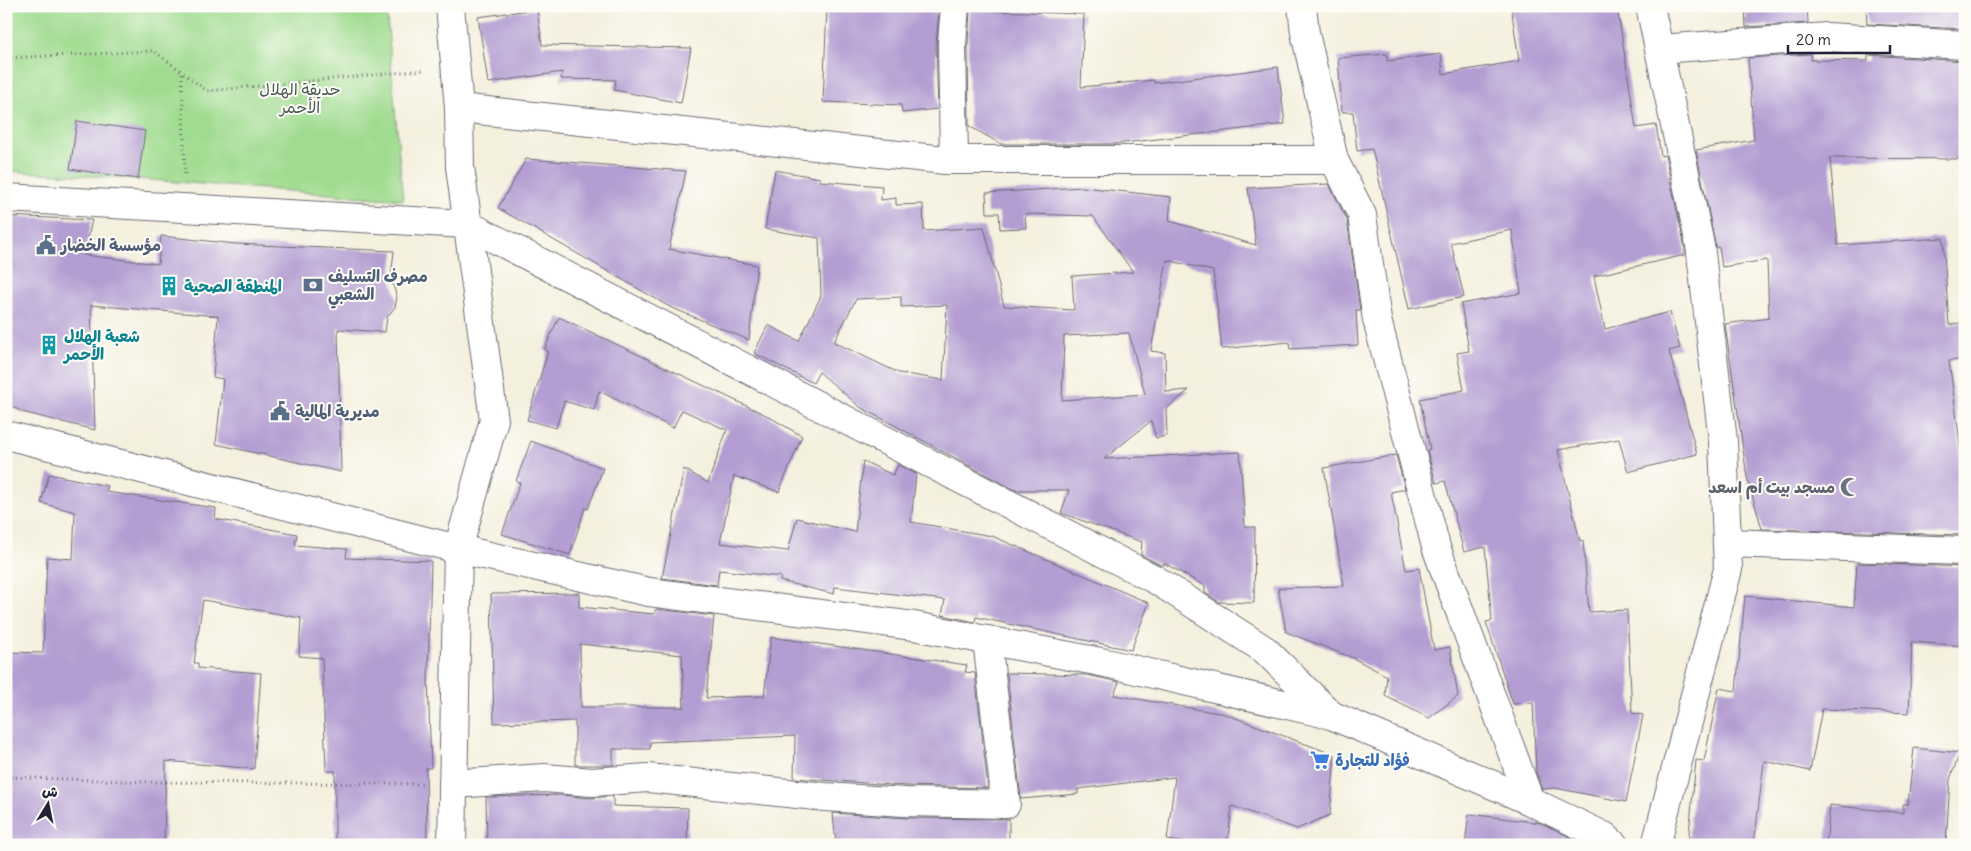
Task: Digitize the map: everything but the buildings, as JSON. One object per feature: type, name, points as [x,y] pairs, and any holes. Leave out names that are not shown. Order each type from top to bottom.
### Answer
[{"type":"street","points":[[450,6],[459,108],[460,167],[466,224],[494,420],[458,549],[452,845]]},
{"type":"street","points":[[954,160],[952,44],[955,6]]},
{"type":"street","points":[[1302,6],[1305,33],[1334,160],[1362,215],[1377,320],[1436,547],[1530,800]]},
{"type":"street","points":[[1650,6],[1700,245],[1723,441],[1728,569],[1656,845]]},
{"type":"street","points":[[1659,49],[1826,37],[1965,45]]},
{"type":"street","points":[[459,108],[954,160],[1334,160]]},
{"type":"street","points":[[6,198],[466,224],[1156,580],[1264,650],[1331,715]]},
{"type":"street","points":[[6,435],[458,549],[649,592],[914,626],[1106,663],[1331,715],[1530,800],[1604,836],[1614,845]]},
{"type":"street","points":[[1727,543],[1965,552]]},
{"type":"street","points":[[453,784],[544,778],[592,782],[648,778],[824,797],[904,802],[1006,804],[987,640]]},
{"type":"path","points":[[6,58],[154,51],[207,91],[456,67]]},
{"type":"path","points":[[182,72],[186,208]]},
{"type":"path","points":[[6,777],[151,782],[453,784]]},
{"type":"green space","name":"حديقة الهلال الأحمر","points":[[6,6],[386,6],[403,200],[138,179],[6,171]]},
{"type":"place","name":"مؤسسة الخضار","points":[[46,245]]},
{"type":"place","name":"مصرف التسليف الشعبي","points":[[313,285]]},
{"type":"place","name":"المنطقة الصحية","points":[[169,286]]},
{"type":"place","name":"شعبة الهلال الأحمر","points":[[49,345]]},
{"type":"place","name":"مديرية المالية","points":[[280,411]]},
{"type":"place","name":"مسجد بيت أم اسعد","points":[[1850,487]]},
{"type":"place","name":"فؤاد للتجارة","points":[[1320,760]]}]
